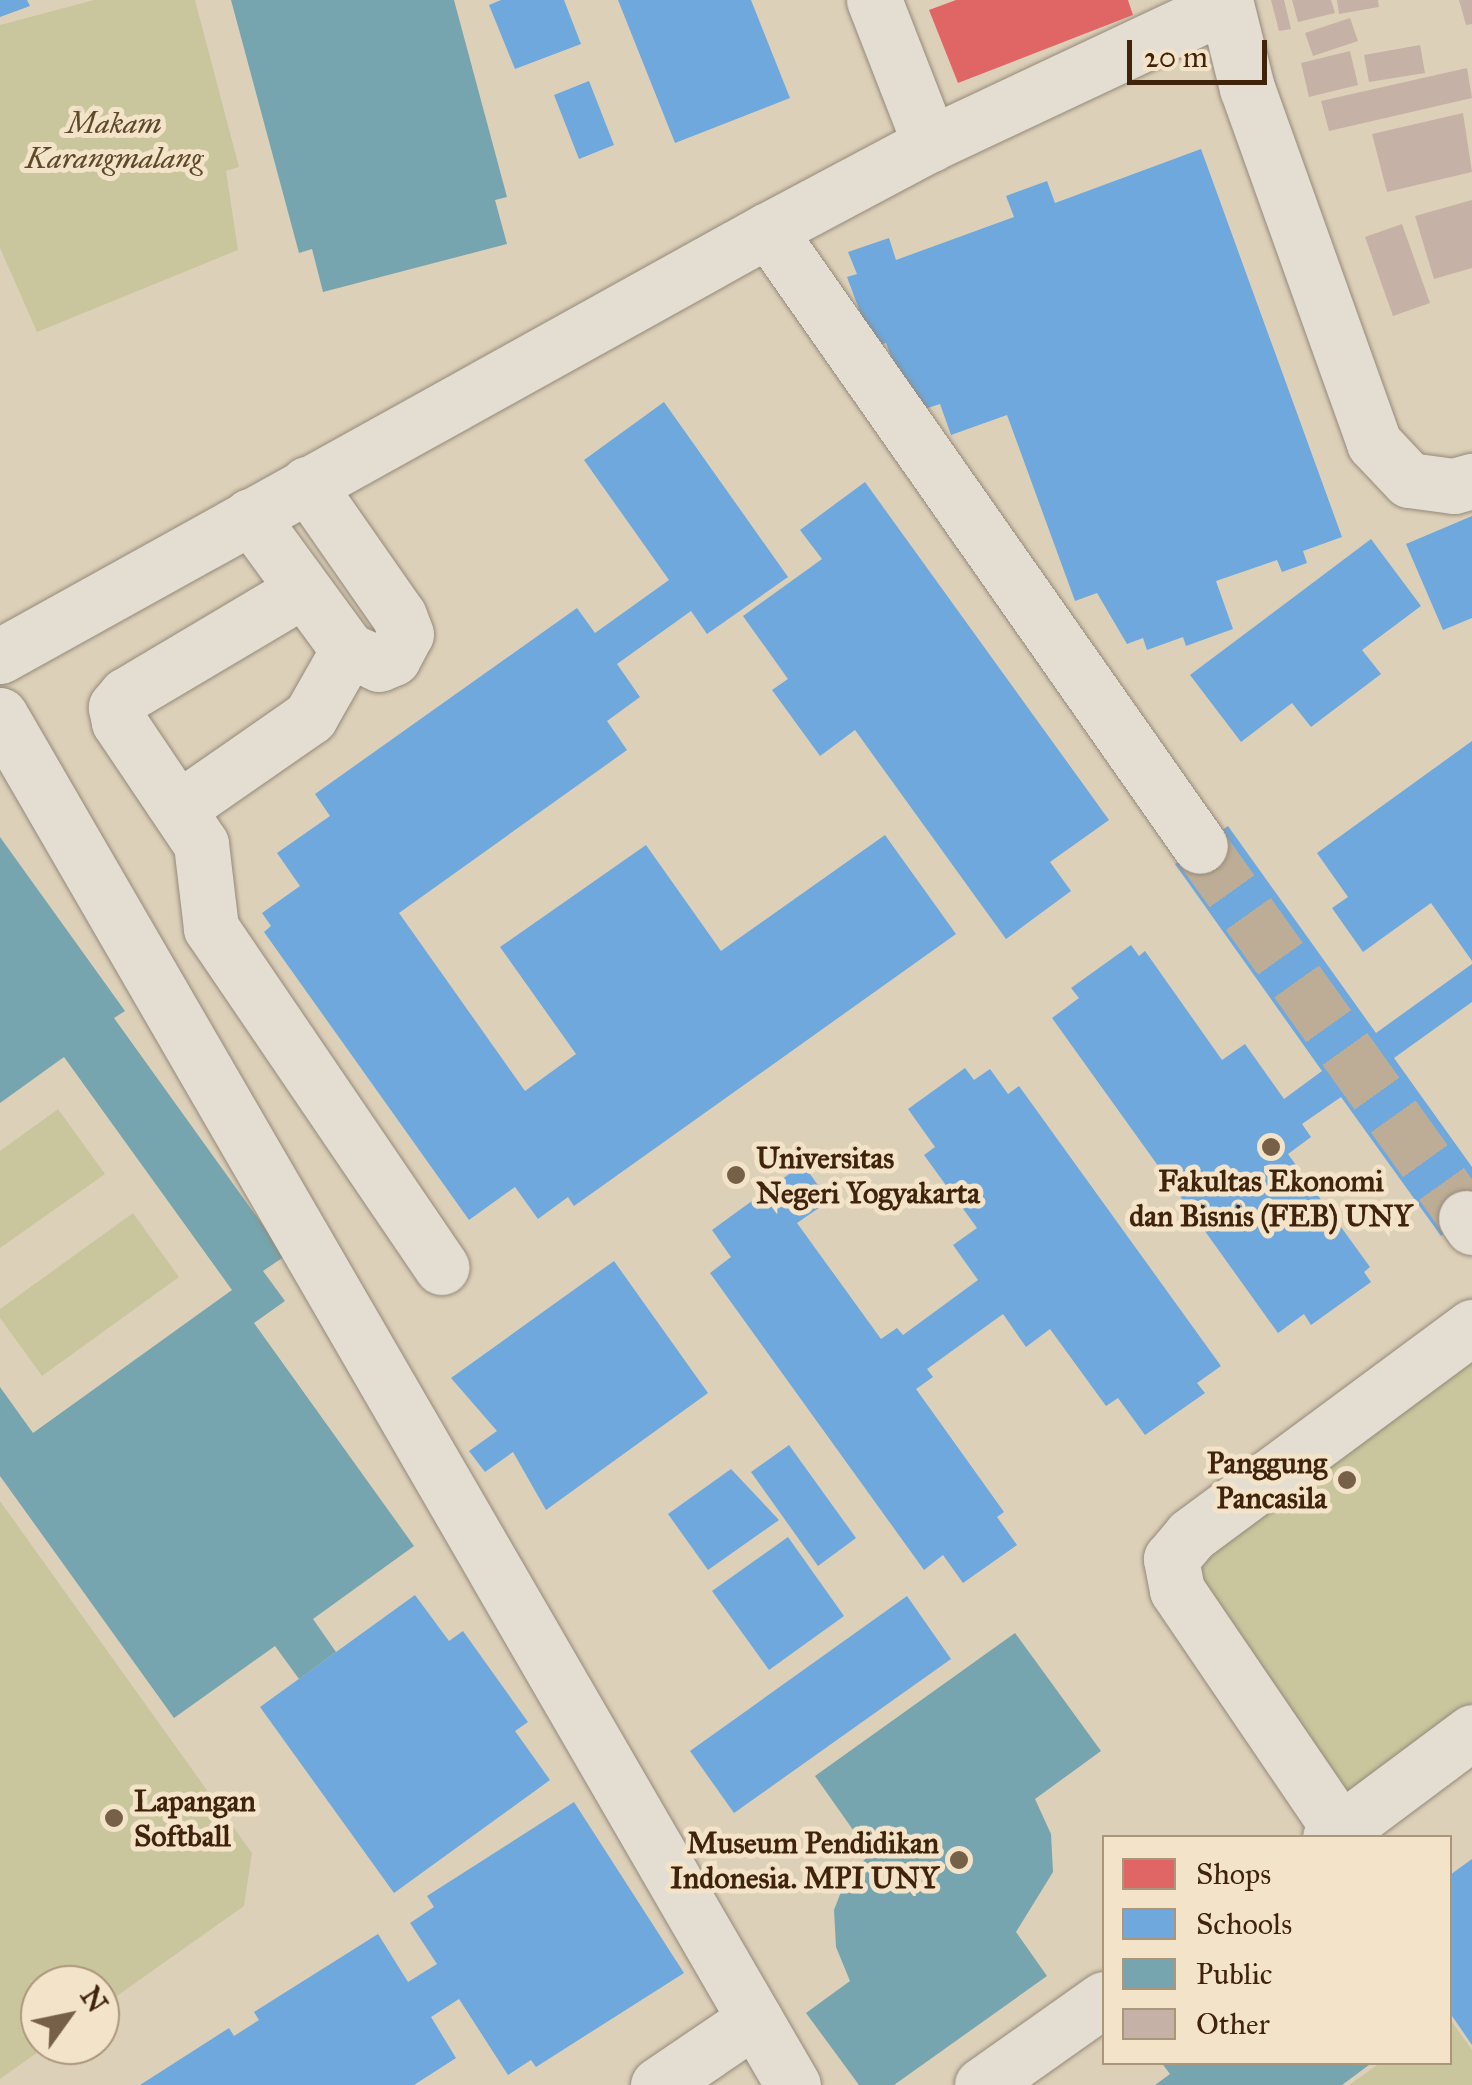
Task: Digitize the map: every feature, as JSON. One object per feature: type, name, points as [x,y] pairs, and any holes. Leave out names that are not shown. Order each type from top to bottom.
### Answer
[{"type":"street","points":[[874,0],[930,144]]},
{"type":"street","points":[[0,656],[768,230],[930,144],[1225,3],[1247,88],[1374,443],[1410,480],[1454,486],[1472,481]]},
{"type":"street","points":[[768,230],[1200,846]]},
{"type":"street","points":[[250,516],[348,650],[379,664],[402,648],[406,634],[307,484]]},
{"type":"street","points":[[303,590],[126,695],[116,707],[120,722],[201,844],[211,928],[318,1090],[442,1266]]},
{"type":"street","points":[[179,808],[310,717],[348,650]]},
{"type":"street","points":[[0,715],[793,2085]]},
{"type":"street","points":[[246,1137],[318,1090]]},
{"type":"street","points":[[1472,1327],[1190,1535],[1171,1559],[1177,1590],[1335,1834],[1472,1732]]},
{"type":"street","points":[[982,2085],[1102,1999]]},
{"type":"street","points":[[658,2085],[755,2019]]},
{"type":"green space","name":"Makam Karangmalang","points":[[94,0],[195,0],[239,167],[226,171],[238,250],[37,332],[0,248],[0,25]]},
{"type":"green space","points":[[58,1109],[105,1174],[0,1248],[0,1151]]},
{"type":"green space","points":[[133,1213],[179,1277],[42,1376],[0,1318],[0,1309]]},
{"type":"green space","points":[[1472,1346],[1472,1703],[1349,1792],[1200,1587],[1195,1561]]},
{"type":"green space","name":"Lapangan Softball","points":[[0,1501],[252,1853],[244,1906],[120,1994],[120,1965],[20,1965],[20,2065],[0,2079]]},
{"type":"green space","points":[[1452,2022],[1472,2050],[1472,2085],[1349,2085],[1377,2065],[1452,2065]]},
{"type":"building: Shops","points":[[956,0],[1128,0],[1133,15],[958,83],[929,10]]},
{"type":"building: Schools","points":[[0,0],[27,0],[30,6],[0,17]]},
{"type":"building: Schools","points":[[501,0],[564,0],[581,44],[515,69],[489,5]]},
{"type":"building: Schools","points":[[618,0],[751,0],[790,98],[675,143]]},
{"type":"building: Schools","points":[[589,81],[614,145],[579,159],[554,95]]},
{"type":"building: Schools","points":[[1201,149],[1342,537],[1303,551],[1307,563],[1282,572],[1277,560],[1216,581],[1233,629],[1186,646],[1183,637],[1147,650],[1143,638],[1127,644],[1097,593],[1075,601],[1007,415],[951,435],[940,404],[912,413],[886,343],[873,347],[847,277],[857,274],[848,252],[889,238],[896,260],[1014,217],[1006,196],[1047,181],[1055,203]]},
{"type":"building: Schools","points":[[664,402],[788,577],[707,634],[691,611],[617,664],[640,697],[607,721],[627,750],[399,913],[525,1091],[576,1054],[500,947],[646,845],[721,951],[885,835],[956,934],[574,1206],[568,1197],[538,1219],[515,1187],[469,1220],[264,932],[271,926],[262,913],[300,886],[277,853],[330,816],[315,794],[577,608],[595,633],[669,580],[584,460]]},
{"type":"building: Schools","points":[[865,482],[1109,820],[1050,862],[1071,891],[1006,939],[855,730],[820,756],[772,690],[788,679],[743,616],[822,559],[800,530]]},
{"type":"building: Schools","points":[[1472,516],[1472,618],[1443,630],[1406,544]]},
{"type":"building: Schools","points":[[1371,539],[1421,606],[1362,650],[1381,674],[1311,727],[1292,703],[1241,742],[1190,675]]},
{"type":"building: Schools","points":[[1472,741],[1472,961],[1431,903],[1363,952],[1332,908],[1348,897],[1317,853]]},
{"type":"building: Schools","points":[[1228,826],[1376,1033],[1472,964],[1472,1002],[1394,1058],[1472,1167],[1472,1213],[1441,1236],[1341,1097],[1302,1124],[1311,1137],[1288,1154],[1370,1267],[1364,1272],[1371,1282],[1311,1325],[1304,1314],[1278,1333],[1052,1018],[1079,998],[1071,988],[1131,945],[1139,956],[1145,951],[1222,1060],[1245,1044],[1284,1099],[1322,1071],[1175,864]]},
{"type":"building: Schools","points":[[965,1068],[974,1080],[990,1069],[1008,1094],[1019,1086],[1221,1366],[1197,1383],[1205,1393],[1145,1435],[1118,1398],[1106,1406],[1050,1329],[1026,1347],[1003,1314],[927,1369],[933,1377],[916,1389],[1004,1512],[997,1517],[1017,1545],[963,1583],[943,1555],[924,1570],[710,1273],[731,1257],[712,1230],[803,1164],[829,1201],[797,1223],[881,1339],[897,1328],[903,1335],[978,1280],[953,1245],[977,1228],[924,1155],[935,1147],[908,1109]]},
{"type":"building: Schools","points":[[614,1261],[708,1393],[546,1510],[513,1452],[485,1472],[469,1451],[497,1431],[451,1378]]},
{"type":"building: Schools","points":[[789,1445],[856,1538],[818,1566],[751,1472]]},
{"type":"building: Schools","points":[[731,1469],[779,1520],[708,1570],[668,1514]]},
{"type":"building: Schools","points":[[788,1537],[844,1616],[769,1670],[712,1591]]},
{"type":"building: Schools","points":[[415,1595],[449,1641],[463,1631],[528,1722],[515,1731],[550,1780],[394,1893],[260,1707]]},
{"type":"building: Schools","points":[[907,1596],[951,1659],[734,1813],[690,1751]]},
{"type":"building: Schools","points":[[574,1802],[684,1973],[536,2067],[531,2060],[508,2075],[459,1999],[431,2017],[456,2058],[414,2085],[140,2085],[229,2028],[234,2036],[259,2020],[254,2012],[378,1934],[408,1982],[437,1964],[410,1923],[434,1907],[427,1896]]},
{"type":"building: Schools","points":[[1472,1859],[1472,2045],[1452,2016],[1452,1874]]},
{"type":"building: Public","points":[[231,0],[454,0],[507,197],[495,200],[507,244],[323,292],[312,249],[299,253]]},
{"type":"building: Public","points":[[0,837],[125,1011],[114,1018],[285,1256],[263,1271],[285,1301],[254,1323],[414,1546],[313,1619],[336,1652],[299,1679],[275,1646],[174,1718],[0,1476],[0,1387],[33,1433],[232,1290],[64,1057],[0,1103]]},
{"type":"building: Public","name":"Museum Pendidikan Indonesia. MPI UNY","points":[[1015,1633],[1101,1751],[1035,1799],[1051,1834],[1053,1872],[1016,1932],[1047,1976],[894,2085],[859,2085],[806,2013],[850,1981],[836,1947],[834,1910],[846,1879],[870,1854],[815,1776]]},
{"type":"building: Public","points":[[1163,2065],[1369,2065],[1342,2085],[1155,2085],[1170,2074]]},
{"type":"building: Other","points":[[1271,0],[1284,0],[1291,29],[1279,31]]},
{"type":"building: Other","points":[[1292,0],[1331,0],[1335,13],[1298,22]]},
{"type":"building: Other","points":[[1337,0],[1378,0],[1379,7],[1339,14]]},
{"type":"building: Other","points":[[1459,0],[1472,0],[1472,24],[1466,25]]},
{"type":"building: Other","points":[[1350,18],[1358,41],[1313,56],[1305,33]]},
{"type":"building: Other","points":[[1420,45],[1425,73],[1369,82],[1364,55]]},
{"type":"building: Other","points":[[1350,51],[1358,85],[1309,97],[1301,63]]},
{"type":"building: Other","points":[[1467,68],[1472,98],[1329,131],[1321,101]]},
{"type":"building: Other","points":[[1463,113],[1472,172],[1387,192],[1372,134]]},
{"type":"building: Other","points":[[1472,200],[1472,268],[1434,279],[1415,216]]},
{"type":"building: Other","points":[[1402,224],[1430,303],[1393,316],[1365,237]]},
{"type":"tunnel","points":[[1200,846],[1466,1218]]},
{"type":"place","name":"Fakultas Ekonomi dan Bisnis (FEB) UNY","points":[[1271,1147]]},
{"type":"place","name":"Universitas Negeri Yogyakarta","points":[[736,1175]]},
{"type":"place","name":"Panggung Pancasila","points":[[1347,1480]]},
{"type":"place","name":"Lapangan Softball","points":[[114,1818]]},
{"type":"place","name":"Museum Pendidikan Indonesia. MPI UNY","points":[[959,1860]]}]
